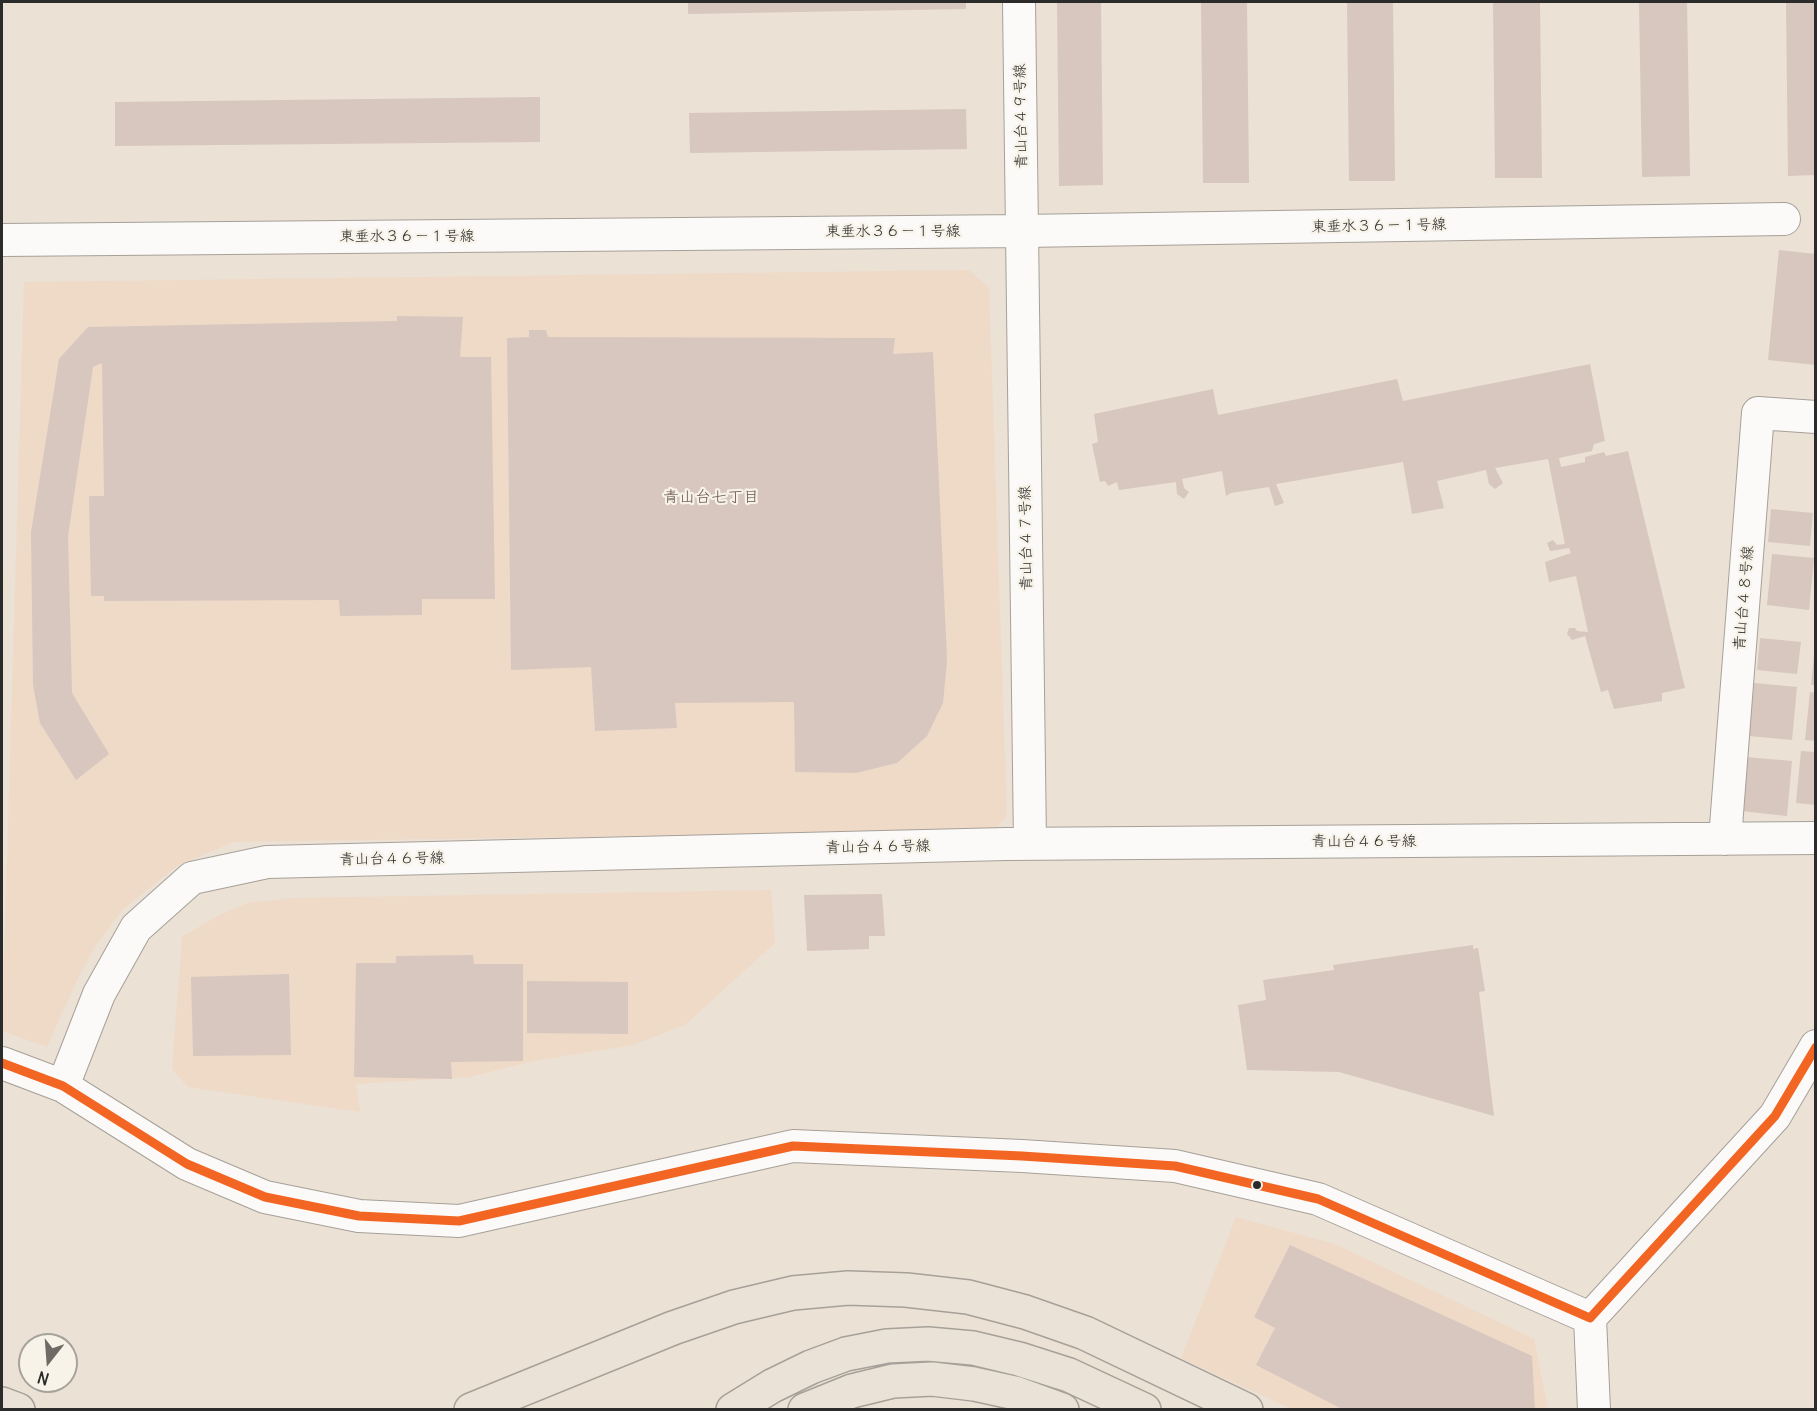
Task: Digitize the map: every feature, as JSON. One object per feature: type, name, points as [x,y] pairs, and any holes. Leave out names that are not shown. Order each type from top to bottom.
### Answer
[{"type":"highway","points":[[471,1410],[673,1328],[734,1307],[793,1293],[848,1288],[906,1290],[968,1297],[1026,1312],[1085,1333],[1246,1410]]},
{"type":"highway","points":[[733,1410],[772,1386],[811,1367],[846,1354],[887,1346],[928,1344],[973,1348],[1019,1359],[1070,1375],[1144,1410]]},
{"type":"highway","points":[[805,1410],[852,1391],[893,1381],[932,1379],[974,1384],[1015,1393],[1062,1410]]},
{"type":"highway","points":[[2,1404],[18,1410]]},
{"type":"street","name":"青山台４９号線","points":[[1019,2],[1022,231]]},
{"type":"street","name":"東垂水３６－１号線","points":[[2,240],[1022,231],[1784,219]]},
{"type":"street","name":"青山台４７号線","points":[[1022,231],[1030,844]]},
{"type":"street","name":"青山台４８号線","points":[[1725,839],[1758,413],[1815,417]]},
{"type":"street","name":"青山台４６号線","points":[[63,1086],[99,994],[136,928],[192,878],[267,862],[1030,844],[1815,838]]},
{"type":"street","points":[[1594,1410],[1590,1318],[1775,1116],[1815,1046]]},
{"type":"street","points":[[2,1063],[63,1086],[187,1164],[265,1197],[359,1216],[459,1221],[793,1146],[1022,1156],[1176,1166],[1318,1199],[1590,1318]]},
{"type":"shaded area","points":[[969,270],[989,288],[1007,816],[993,831],[234,842],[177,866],[122,910],[97,944],[78,978],[47,1047],[2,1031],[24,282]]},
{"type":"shaded area","points":[[771,890],[775,943],[685,1025],[633,1045],[534,1061],[470,1077],[356,1084],[360,1112],[188,1087],[172,1069],[182,937],[217,916],[247,903],[292,898]]},
{"type":"shaded area","points":[[1236,1217],[1335,1244],[1534,1339],[1548,1409],[1291,1409],[1181,1358]]},
{"type":"building","points":[[688,2],[966,2],[966,9],[688,14]]},
{"type":"building","points":[[1057,2],[1101,2],[1103,185],[1059,186]]},
{"type":"building","points":[[1201,2],[1247,2],[1249,183],[1203,183]]},
{"type":"building","points":[[1347,2],[1393,2],[1395,181],[1349,181]]},
{"type":"building","points":[[1493,2],[1540,2],[1542,178],[1495,178]]},
{"type":"building","points":[[1639,2],[1687,2],[1690,176],[1642,177]]},
{"type":"building","points":[[1786,2],[1816,2],[1816,175],[1788,176]]},
{"type":"building","points":[[540,97],[540,142],[115,146],[115,102]]},
{"type":"building","points":[[966,109],[967,149],[690,153],[689,113]]},
{"type":"building","points":[[1779,250],[1816,254],[1816,365],[1768,360]]},
{"type":"building","points":[[397,316],[463,317],[460,357],[491,357],[495,599],[422,599],[422,615],[340,616],[339,600],[104,601],[104,596],[91,596],[89,496],[104,496],[102,363],[93,367],[68,536],[72,693],[109,754],[76,780],[40,723],[33,685],[31,532],[59,359],[88,327],[397,321]]},
{"type":"building","points":[[529,330],[546,330],[548,337],[895,338],[893,354],[933,352],[947,660],[943,703],[927,736],[897,763],[856,773],[795,772],[794,702],[675,703],[677,728],[595,731],[591,667],[511,670],[507,338],[529,337]]},
{"type":"building","points":[[1590,364],[1605,441],[1594,444],[1592,451],[1559,458],[1561,467],[1585,462],[1585,457],[1604,452],[1606,456],[1628,451],[1685,688],[1662,693],[1662,701],[1614,709],[1608,690],[1601,692],[1585,636],[1572,640],[1567,634],[1569,628],[1588,632],[1576,576],[1549,582],[1545,562],[1571,553],[1569,548],[1550,551],[1547,543],[1553,540],[1557,545],[1565,544],[1548,459],[1495,468],[1503,483],[1495,489],[1489,484],[1486,470],[1437,481],[1444,508],[1412,514],[1403,462],[1276,484],[1284,503],[1275,506],[1269,487],[1231,493],[1226,496],[1222,471],[1182,479],[1184,488],[1189,492],[1184,499],[1177,494],[1176,482],[1119,490],[1117,482],[1108,486],[1105,481],[1100,482],[1092,444],[1098,442],[1094,414],[1213,389],[1218,415],[1397,379],[1403,401]]},
{"type":"building","points":[[1771,509],[1813,513],[1810,546],[1768,542]]},
{"type":"building","points":[[1772,554],[1814,558],[1809,610],[1767,605]]},
{"type":"building","points":[[1760,638],[1801,642],[1797,674],[1757,670]]},
{"type":"building","points":[[1814,655],[1816,655],[1816,685],[1811,685]]},
{"type":"building","points":[[1754,683],[1797,687],[1792,740],[1749,736]]},
{"type":"building","points":[[1810,692],[1816,693],[1816,741],[1805,740]]},
{"type":"building","points":[[1801,751],[1816,752],[1816,805],[1796,803]]},
{"type":"building","points":[[1746,757],[1792,761],[1787,816],[1741,811]]},
{"type":"building","points":[[882,894],[885,936],[869,936],[869,949],[807,951],[804,895]]},
{"type":"building","points":[[1473,945],[1473,949],[1478,948],[1485,991],[1479,992],[1494,1116],[1339,1072],[1247,1070],[1238,1005],[1266,1000],[1263,980],[1334,970],[1333,965]]},
{"type":"building","points":[[473,955],[474,964],[523,964],[523,1061],[451,1062],[452,1079],[354,1077],[356,963],[396,963],[396,956]]},
{"type":"building","points":[[289,974],[291,1055],[193,1056],[191,977]]},
{"type":"building","points":[[527,981],[628,982],[628,1034],[527,1033]]},
{"type":"building","points":[[1290,1245],[1532,1356],[1535,1410],[1344,1410],[1256,1365],[1275,1328],[1254,1317]]},
{"type":"transit line","points":[[2,1063],[63,1086],[187,1164],[265,1197],[359,1216],[459,1221],[793,1146],[1022,1156],[1175,1166],[1318,1199],[1590,1318],[1775,1116],[1816,1047]]},
{"type":"district","name":"青山台七丁目","points":[[711,497]]}]
